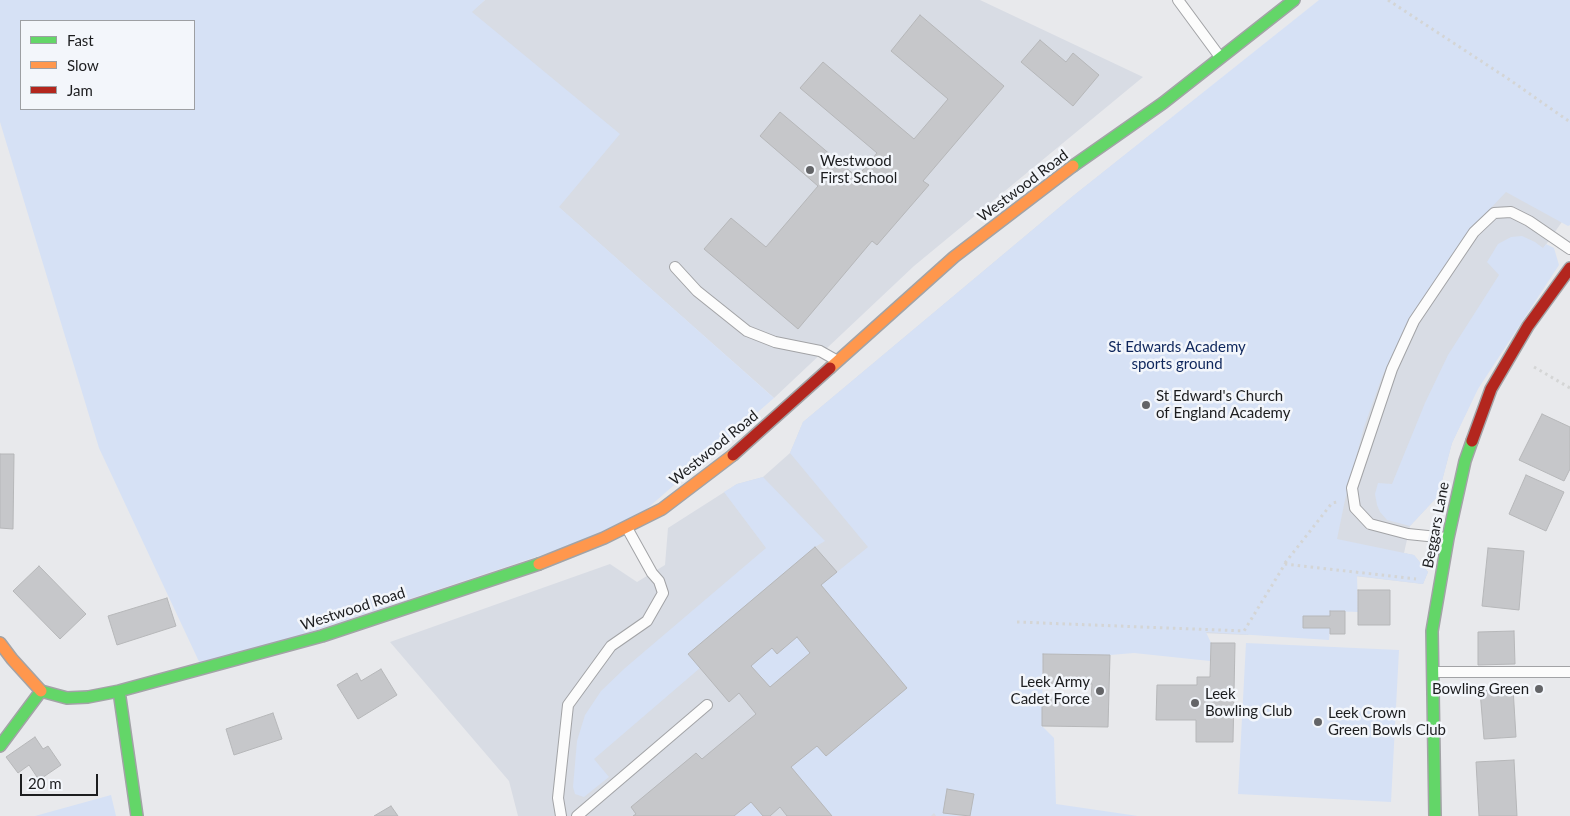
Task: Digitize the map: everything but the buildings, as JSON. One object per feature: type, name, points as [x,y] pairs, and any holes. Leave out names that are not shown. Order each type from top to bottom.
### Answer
[{"type":"street","name":"Westwood Road","points":[[40,690],[67,698],[119,691],[332,633],[549,561],[662,509],[735,454],[954,257],[1087,156],[1162,103],[1294,0]]},
{"type":"street","name":"Beggars Lane","points":[[1435,816],[1432,631],[1448,538],[1465,461],[1490,389],[1528,326],[1570,268]]},
{"type":"street","points":[[0,643],[40,690],[0,746]]},
{"type":"street","points":[[119,691],[137,816]]},
{"type":"lane","points":[[1178,0],[1220,58]]},
{"type":"lane","points":[[1448,538],[1408,534],[1370,524],[1355,508],[1352,488],[1392,368],[1414,321],[1474,232],[1494,213],[1511,212],[1529,221],[1570,249]]},
{"type":"lane","points":[[675,267],[697,291],[748,331],[775,342],[820,350],[837,361]]},
{"type":"lane","points":[[561,816],[558,798],[568,705],[610,646],[648,621],[663,593],[659,581],[652,573],[626,527]]},
{"type":"lane","points":[[1433,672],[1570,672]]},
{"type":"lane","points":[[576,816],[707,706]]},
{"type":"path","points":[[1388,0],[1570,122]]},
{"type":"path","points":[[1512,353],[1570,388]]},
{"type":"path","points":[[1017,622],[1244,631],[1285,564],[1332,503],[1353,497]]},
{"type":"path","points":[[1285,564],[1418,580]]},
{"type":"shaded area","name":"Westwood First School","points":[[485,0],[980,0],[1143,77],[914,266],[774,398],[558,207],[471,11]]},
{"type":"shaded area","name":"St Edward's Church of England Academy","points":[[1308,10],[1566,216],[1543,249],[1452,443],[1438,496],[1410,526],[1404,553],[1414,555],[1428,572],[1423,584],[1286,568],[1248,635],[1014,625],[970,816],[518,816],[509,781],[390,642],[610,564],[637,582],[665,565],[668,528],[737,484],[763,477],[790,453],[803,422],[1073,196]]},
{"type":"green space","points":[[0,0],[485,0],[472,12],[620,134],[559,207],[774,398],[626,527],[202,668],[99,448],[0,122]]},
{"type":"green space","name":"St Edwards Academy sports ground","points":[[1319,0],[1570,0],[1570,225],[1568,226],[1506,192],[1473,227],[1407,324],[1382,377],[1364,427],[1345,500],[1337,539],[1414,555],[1428,572],[1423,584],[1357,576],[1358,612],[1331,611],[1330,616],[1303,628],[1330,628],[1329,640],[1206,632],[1211,643],[1210,661],[1134,653],[1110,655],[1043,654],[1042,726],[1054,738],[1056,804],[1138,816],[970,816],[973,794],[947,790],[943,813],[960,816],[936,816],[934,813],[931,816],[832,816],[791,767],[817,746],[826,756],[907,688],[821,585],[868,547],[790,453],[803,422],[1073,196]]},
{"type":"green space","points":[[1522,236],[1543,248],[1546,244],[1554,248],[1559,265],[1478,389],[1452,443],[1438,496],[1410,526],[1387,520],[1377,505],[1375,494],[1378,483],[1392,484],[1425,403],[1448,355],[1499,275],[1487,262],[1498,244],[1511,237]]},
{"type":"green space","points":[[763,477],[825,541],[815,547],[689,653],[700,668],[594,759],[609,777],[584,797],[575,794],[573,787],[577,741],[585,715],[601,691],[625,668],[766,548],[724,492],[737,484]]},
{"type":"green space","points":[[797,637],[810,653],[770,687],[751,666],[772,648],[777,654]]},
{"type":"green space","name":"Leek Crown Green Bowls Club","points":[[1246,643],[1399,650],[1391,802],[1238,794]]},
{"type":"green space","points":[[111,795],[116,816],[35,816]]},
{"type":"green space","points":[[751,802],[763,816],[734,816]]},
{"type":"traffic: fast","points":[[1073,166],[1163,103],[1294,0]]},
{"type":"traffic: fast","points":[[1435,816],[1432,631],[1448,538],[1465,461],[1472,441]]},
{"type":"traffic: fast","points":[[41,691],[67,698],[88,697],[119,691],[322,636],[539,564]]},
{"type":"traffic: fast","points":[[0,746],[41,691]]},
{"type":"traffic: fast","points":[[119,691],[137,816]]},
{"type":"traffic: slow","points":[[830,368],[954,257],[1073,166]]},
{"type":"traffic: slow","points":[[539,564],[604,538],[662,509],[733,455]]},
{"type":"traffic: slow","points":[[0,643],[41,691]]},
{"type":"traffic: jam","points":[[1472,441],[1491,389],[1528,326],[1570,268]]},
{"type":"traffic: jam","points":[[733,455],[830,368]]},
{"type":"place","name":"Westwood First School","points":[[810,170]]},
{"type":"place","name":"St Edward's Church of England Academy","points":[[1146,405]]},
{"type":"place","name":"Bowling Green","points":[[1539,689]]},
{"type":"place","name":"Leek Army Cadet Force","points":[[1100,691]]},
{"type":"place","name":"Leek Bowling Club","points":[[1195,703]]},
{"type":"place","name":"Leek Crown Green Bowls Club","points":[[1318,722]]}]
